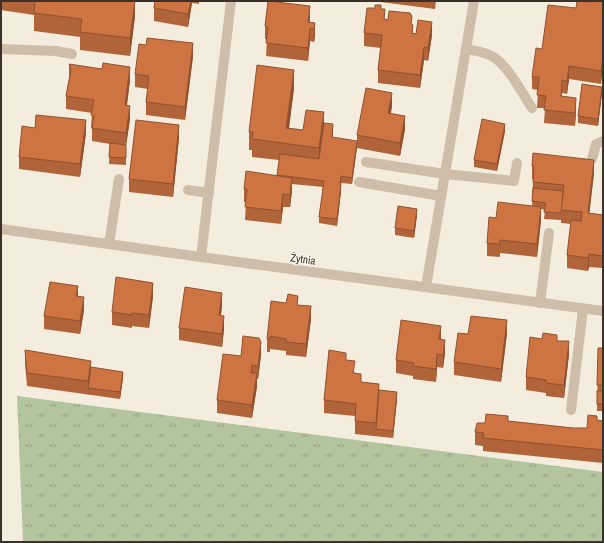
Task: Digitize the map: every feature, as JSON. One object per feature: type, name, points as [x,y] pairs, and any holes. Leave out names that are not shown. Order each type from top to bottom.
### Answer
[{"type":"street","points":[[201,257],[230,1]]},
{"type":"street","points":[[426,287],[474,1]]},
{"type":"street","points":[[1,48],[72,54]]},
{"type":"street","points":[[466,49],[483,53],[495,58],[505,68],[532,108]]},
{"type":"street","points":[[592,159],[596,144],[603,141]]},
{"type":"street","points":[[366,162],[445,174],[514,180],[516,163]]},
{"type":"street","points":[[109,244],[119,179]]},
{"type":"street","points":[[359,182],[441,196]]},
{"type":"street","points":[[188,190],[209,193]]},
{"type":"street","name":"Żytnia","points":[[1,229],[603,311]]},
{"type":"street","points":[[540,303],[549,233]]},
{"type":"street","points":[[571,410],[583,309]]},
{"type":"green space","points":[[17,396],[603,472],[603,542],[23,542]]},
{"type":"building","points":[[35,1],[135,1],[130,38],[80,32],[82,19],[34,13]]},
{"type":"building","points":[[155,1],[191,1],[188,14],[154,8]]},
{"type":"building","points":[[268,1],[310,6],[308,22],[315,23],[314,29],[310,28],[308,48],[266,43],[268,27],[265,26]]},
{"type":"building","points":[[577,1],[603,1],[603,55],[601,71],[569,66],[567,81],[562,80],[561,96],[576,98],[575,113],[544,110],[546,96],[537,95],[539,77],[532,77],[536,48],[542,49],[548,5],[576,8]]},
{"type":"building","points":[[375,5],[381,5],[381,9],[385,9],[384,19],[388,20],[389,11],[410,13],[412,16],[411,24],[413,25],[412,33],[416,34],[418,20],[432,22],[428,48],[424,47],[420,75],[378,70],[382,35],[364,33],[367,8],[375,8]]},
{"type":"building","points":[[147,38],[193,43],[185,107],[146,102],[149,76],[135,74],[139,44],[146,45]]},
{"type":"building","points":[[103,63],[130,67],[125,105],[130,106],[126,133],[92,128],[94,116],[91,115],[94,100],[66,96],[71,70],[69,64],[102,69]]},
{"type":"building","points":[[257,65],[294,70],[286,128],[303,130],[306,110],[324,112],[319,148],[252,139],[253,132],[249,132]]},
{"type":"building","points":[[582,84],[602,87],[598,119],[578,116]]},
{"type":"building","points":[[366,88],[392,93],[388,113],[405,116],[400,143],[357,135]]},
{"type":"building","points":[[36,115],[86,120],[80,164],[19,157],[22,126],[35,128]]},
{"type":"building","points":[[482,119],[505,124],[497,164],[474,160]]},
{"type":"building","points":[[136,120],[179,125],[173,184],[129,179]]},
{"type":"building","points":[[324,123],[333,124],[332,137],[357,141],[352,178],[341,176],[337,219],[319,217],[324,181],[277,175],[280,154],[319,159]]},
{"type":"building","points":[[110,143],[126,145],[126,158],[109,157]]},
{"type":"building","points":[[533,153],[594,160],[588,213],[603,215],[603,256],[589,254],[588,258],[567,255],[571,220],[581,221],[582,212],[561,210],[564,185],[533,182]]},
{"type":"building","points":[[246,171],[292,178],[290,195],[283,194],[281,211],[245,207],[247,189],[244,189]]},
{"type":"building","points":[[533,188],[563,191],[561,213],[544,212],[546,203],[532,201]]},
{"type":"building","points":[[498,202],[541,207],[537,244],[500,240],[500,244],[487,243],[489,217],[496,218]]},
{"type":"building","points":[[398,206],[417,209],[414,231],[395,228]]},
{"type":"building","points":[[116,277],[153,283],[149,315],[132,313],[132,315],[112,312]]},
{"type":"building","points":[[50,282],[78,286],[76,296],[84,297],[80,321],[44,316]]},
{"type":"building","points":[[185,287],[222,293],[219,315],[224,316],[222,334],[179,328]]},
{"type":"building","points":[[288,294],[298,296],[297,305],[311,306],[306,344],[286,342],[286,339],[270,336],[270,339],[267,339],[271,301],[286,303]]},
{"type":"building","points":[[471,316],[507,320],[501,369],[454,362],[458,333],[468,334]]},
{"type":"building","points":[[401,320],[441,326],[439,339],[445,340],[443,355],[437,354],[436,369],[413,366],[414,363],[396,360]]},
{"type":"building","points":[[543,333],[557,335],[557,341],[569,341],[564,385],[546,383],[546,380],[526,377],[530,337],[542,339]]},
{"type":"building","points":[[243,336],[259,338],[261,342],[258,366],[252,365],[251,373],[257,373],[252,405],[217,400],[223,354],[241,356]]},
{"type":"building","points":[[598,348],[603,348],[603,385],[597,385]]},
{"type":"building","points":[[25,350],[91,361],[88,381],[27,373]]},
{"type":"building","points":[[329,350],[346,353],[346,360],[355,361],[353,373],[361,374],[361,382],[379,384],[376,423],[355,421],[356,404],[324,400]]},
{"type":"building","points":[[91,367],[123,372],[120,392],[88,388]]},
{"type":"building","points":[[379,390],[397,392],[393,431],[376,429]]},
{"type":"building","points":[[597,391],[603,391],[603,404],[597,404]]},
{"type":"building","points":[[486,414],[508,416],[508,421],[573,428],[587,428],[588,415],[597,416],[597,420],[603,421],[603,450],[483,438],[484,433],[475,432],[477,423],[485,423]]}]
